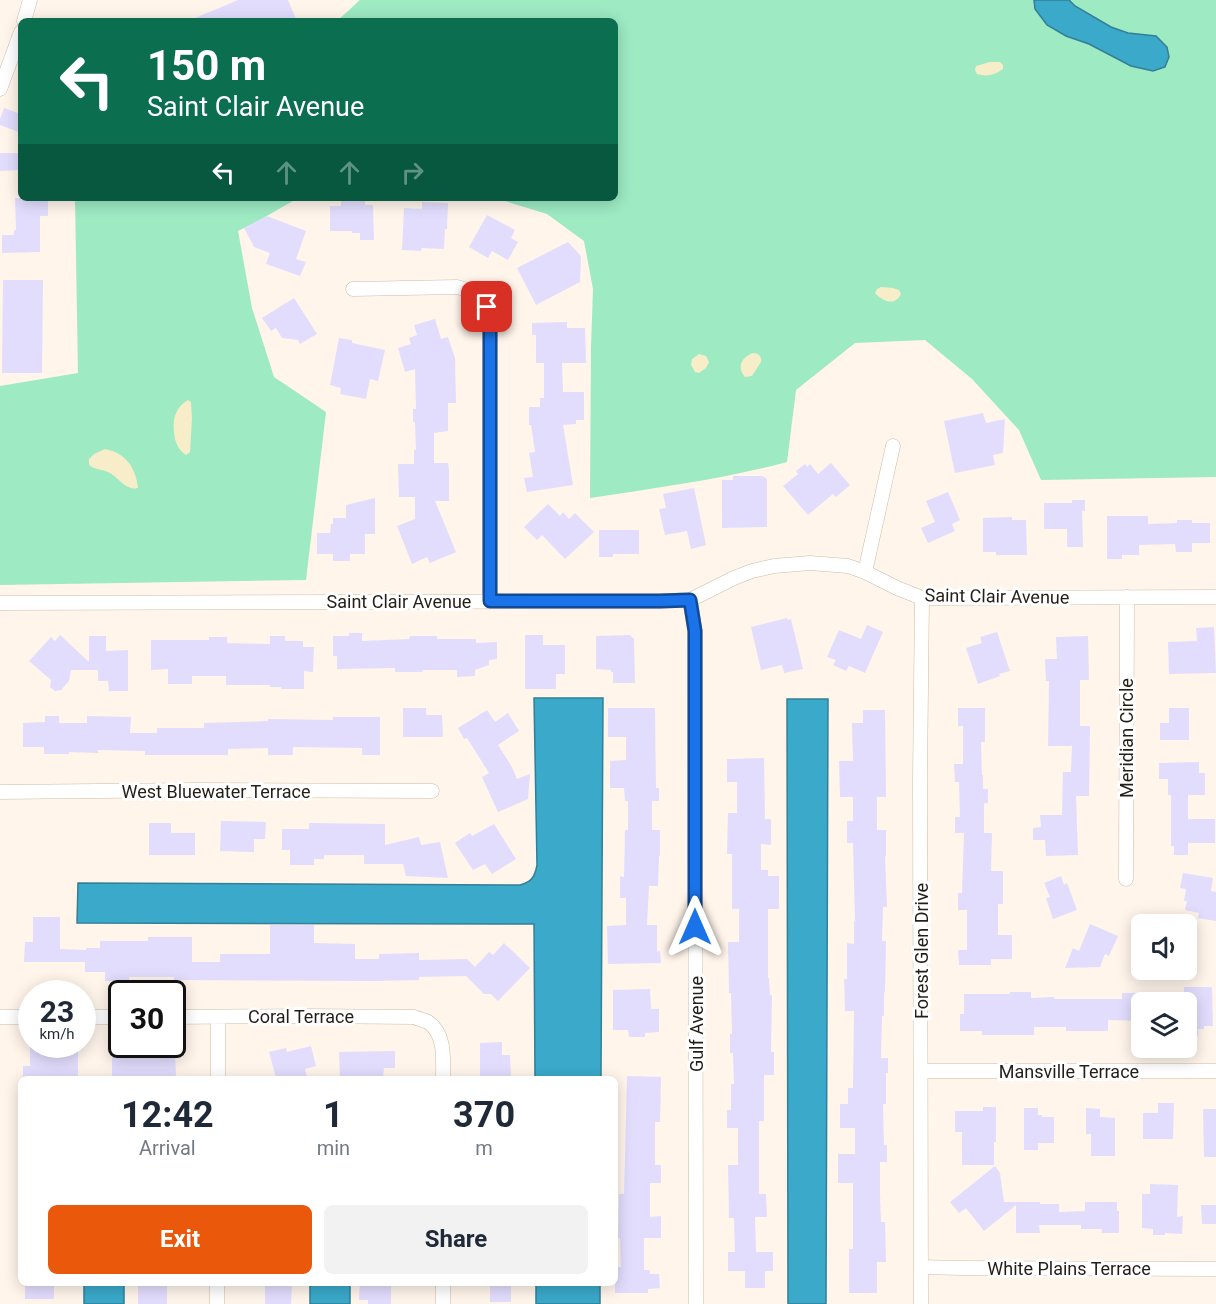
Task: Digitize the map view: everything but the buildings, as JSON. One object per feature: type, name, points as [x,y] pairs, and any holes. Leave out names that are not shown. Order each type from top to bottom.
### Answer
[{"type":"street","points":[[25,18],[30,0]]},
{"type":"street","points":[[0,89],[18,40]]},
{"type":"street","points":[[353,289],[457,287],[479,296],[487,307],[490,321],[490,601]]},
{"type":"street","points":[[864,572],[893,446]]},
{"type":"street","name":"Saint Clair Avenue","points":[[0,603],[690,600],[734,578],[792,563],[848,566],[922,598],[1216,597]]},
{"type":"street","name":"Meridian Circle","points":[[1126,879],[1127,597]]},
{"type":"street","name":"Forest Glen Drive","points":[[921,1304],[922,598]]},
{"type":"street","name":"Gulf Avenue","points":[[690,600],[695,631],[696,1304]]},
{"type":"street","name":"West Bluewater Terrace","points":[[0,792],[432,791]]},
{"type":"street","points":[[0,1017],[18,1017]]},
{"type":"street","name":"Coral Terrace","points":[[186,1017],[414,1017],[429,1023],[439,1035],[443,1049],[443,1076]]},
{"type":"street","points":[[218,1017],[218,1076]]},
{"type":"street","name":"Mansville Terrace","points":[[921,1071],[1216,1071]]},
{"type":"street","name":"White Plains Terrace","points":[[921,1267],[1216,1269]]},
{"type":"street","points":[[217,1286],[217,1304]]},
{"type":"street","points":[[443,1286],[443,1304]]},
{"type":"green space","points":[[360,0],[1216,0],[1216,477],[1041,480],[1019,430],[972,379],[925,340],[855,343],[796,390],[787,462],[714,478],[590,498],[593,289],[584,241],[547,214],[505,201],[618,201],[618,18],[340,18]]},
{"type":"green space","points":[[75,201],[293,201],[238,231],[252,308],[274,377],[326,412],[306,580],[0,585],[0,386],[78,373]]},
{"type":"sand","points":[[1000,62],[1003,69],[991,75],[977,74],[976,66]]},
{"type":"sand","points":[[881,287],[899,290],[901,294],[892,302],[885,300],[875,293]]},
{"type":"sand","points":[[753,353],[760,356],[761,362],[752,376],[745,377],[741,370],[742,363]]},
{"type":"sand","points":[[699,354],[706,356],[709,362],[706,368],[699,373],[695,372],[691,365],[692,359]]},
{"type":"sand","points":[[188,400],[191,402],[192,419],[190,452],[186,455],[176,442],[174,422],[179,408]]},
{"type":"sand","points":[[105,449],[119,454],[129,462],[138,488],[126,486],[112,474],[89,465],[89,459],[94,454]]},
{"type":"water","points":[[1034,0],[1069,0],[1075,6],[1111,27],[1128,33],[1156,36],[1167,47],[1169,57],[1165,67],[1153,71],[1131,66],[1089,44],[1066,36],[1047,25],[1035,9]]},
{"type":"water","points":[[534,698],[603,698],[601,1076],[535,1076],[534,924],[77,923],[78,883],[520,885],[530,880],[537,865]]},
{"type":"water","points":[[787,699],[828,699],[826,1304],[788,1304]]},
{"type":"water","points":[[84,1286],[124,1286],[124,1304],[84,1304]]},
{"type":"water","points":[[310,1286],[350,1286],[350,1304],[310,1304]]},
{"type":"water","points":[[536,1286],[600,1286],[600,1304],[536,1304]]},
{"type":"route","points":[[487,307],[490,321],[490,601],[690,600],[695,631],[695,927]]}]
